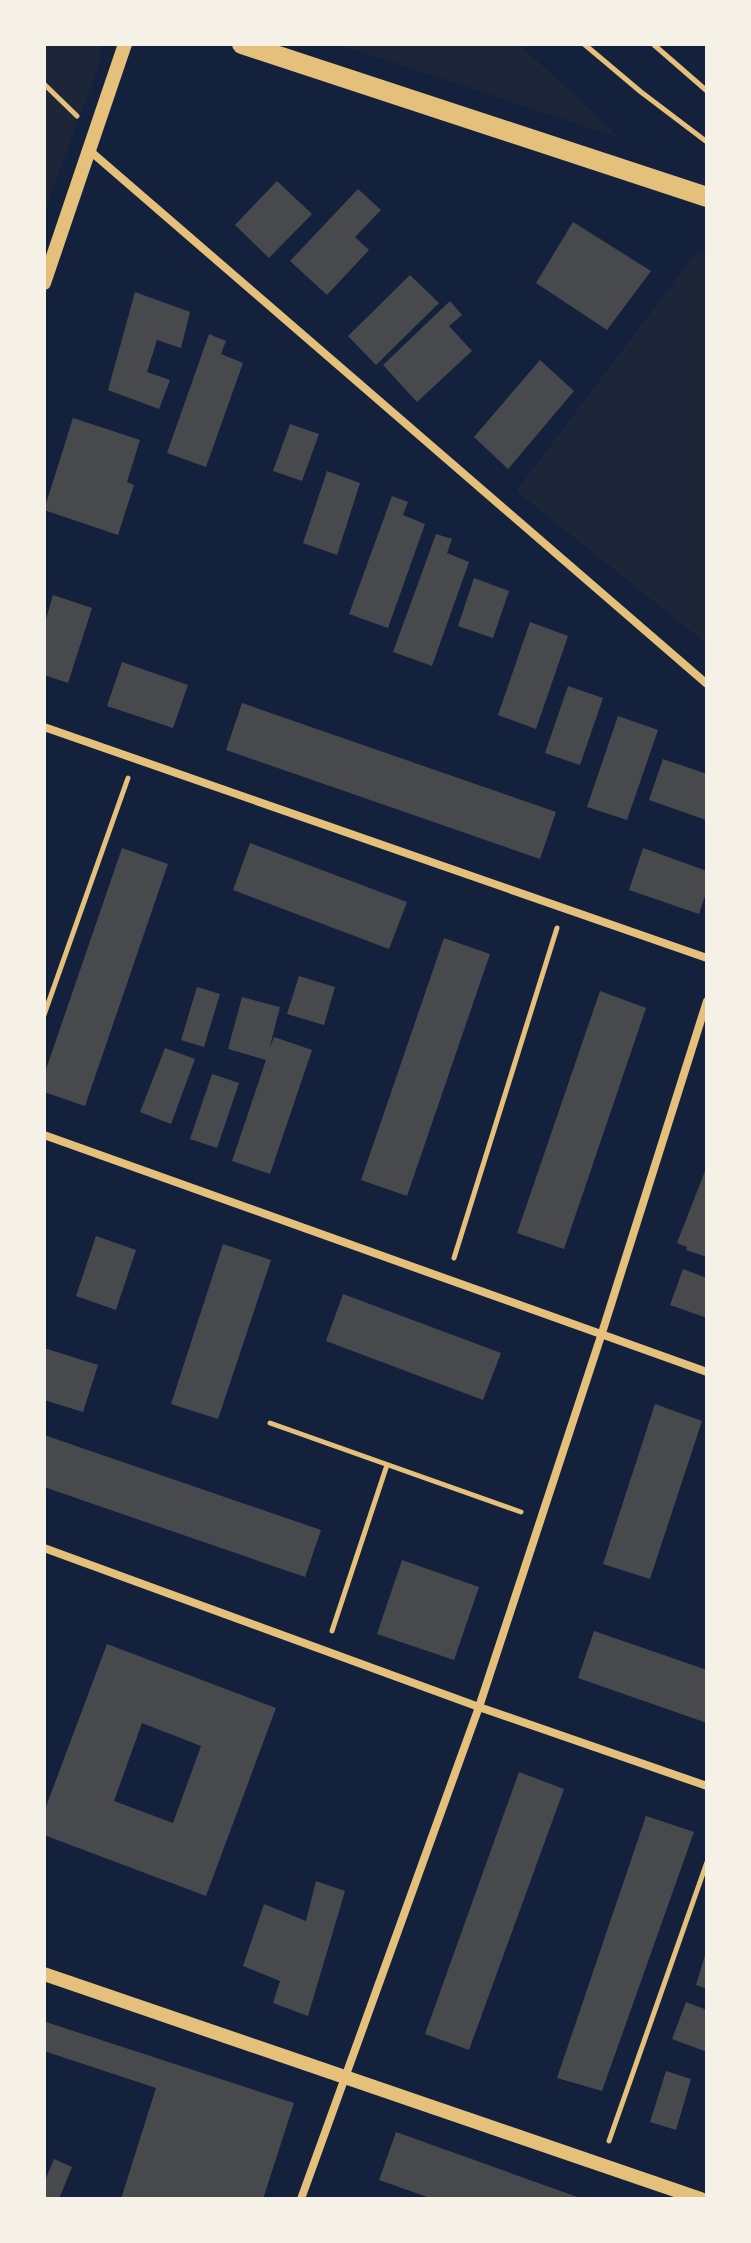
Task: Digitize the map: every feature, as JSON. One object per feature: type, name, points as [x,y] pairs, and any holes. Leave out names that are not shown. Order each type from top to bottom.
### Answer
[{"type":"main road","points":[[242,44],[707,197]]},
{"type":"street","points":[[44,283],[125,44]]},
{"type":"street","points":[[89,150],[707,684]]},
{"type":"street","points":[[44,727],[707,958]]},
{"type":"street","points":[[301,2199],[479,1707],[707,1001]]},
{"type":"street","points":[[44,1135],[707,1372]]},
{"type":"street","points":[[44,1548],[479,1707],[707,1786]]},
{"type":"street","points":[[44,1974],[701,2199]]},
{"type":"path","points":[[653,44],[707,91]]},
{"type":"path","points":[[586,45],[707,142]]},
{"type":"path","points":[[44,84],[95,133]]},
{"type":"path","points":[[44,1015],[135,759]]},
{"type":"path","points":[[447,1280],[563,908]]},
{"type":"path","points":[[270,1423],[541,1518]]},
{"type":"path","points":[[326,1651],[387,1465]]},
{"type":"path","points":[[601,2165],[707,1862]]},
{"type":"shaded area","points":[[44,44],[99,44],[101,60],[44,212]]},
{"type":"shaded area","points":[[338,44],[519,44],[620,138]]},
{"type":"shaded area","points":[[698,250],[707,256],[707,644],[516,491]]},
{"type":"building","points":[[277,181],[312,214],[269,258],[235,225]]},
{"type":"building","points":[[358,189],[381,210],[355,237],[369,250],[327,295],[290,261]]},
{"type":"building","points":[[573,222],[651,271],[607,330],[536,283]]},
{"type":"building","points":[[410,275],[439,303],[376,365],[348,336]]},
{"type":"building","points":[[135,292],[190,312],[181,348],[157,340],[147,372],[170,380],[159,409],[108,390]]},
{"type":"building","points":[[450,301],[462,315],[449,326],[472,351],[417,402],[383,365]]},
{"type":"building","points":[[209,334],[226,341],[221,354],[243,363],[206,467],[167,453]]},
{"type":"building","points":[[540,360],[574,391],[508,469],[474,437]]},
{"type":"building","points":[[73,418],[140,440],[127,482],[134,485],[118,535],[44,510]]},
{"type":"building","points":[[290,424],[319,434],[302,481],[273,471]]},
{"type":"building","points":[[327,471],[360,483],[337,555],[303,543]]},
{"type":"building","points":[[392,496],[408,502],[403,515],[425,524],[388,628],[349,614]]},
{"type":"building","points":[[436,534],[452,539],[447,553],[469,562],[432,666],[393,652]]},
{"type":"building","points":[[474,578],[509,591],[493,638],[458,626]]},
{"type":"building","points":[[53,595],[92,608],[68,683],[44,675],[44,626]]},
{"type":"building","points":[[530,622],[568,636],[536,729],[498,715]]},
{"type":"building","points":[[122,662],[188,685],[173,728],[107,706]]},
{"type":"building","points":[[568,686],[603,698],[580,765],[545,753]]},
{"type":"building","points":[[242,703],[556,812],[540,859],[226,750]]},
{"type":"building","points":[[618,716],[658,730],[627,820],[587,807]]},
{"type":"building","points":[[663,759],[707,774],[706,820],[649,800]]},
{"type":"building","points":[[250,843],[407,902],[389,949],[233,890]]},
{"type":"building","points":[[122,848],[168,864],[85,1106],[44,1092],[44,1075]]},
{"type":"building","points":[[643,848],[707,871],[707,890],[699,914],[629,890]]},
{"type":"building","points":[[444,938],[490,954],[407,1196],[361,1180]]},
{"type":"building","points":[[299,976],[335,987],[324,1025],[287,1014]]},
{"type":"building","points":[[197,987],[220,994],[204,1047],[181,1040]]},
{"type":"building","points":[[600,991],[646,1008],[564,1249],[517,1233]]},
{"type":"building","points":[[242,997],[280,1007],[269,1050],[274,1037],[312,1050],[270,1174],[232,1161],[266,1060],[228,1049]]},
{"type":"building","points":[[165,1048],[195,1059],[171,1124],[140,1112]]},
{"type":"building","points":[[212,1074],[239,1083],[217,1148],[190,1139]]},
{"type":"building","points":[[707,1166],[707,1257],[686,1250],[687,1247],[677,1243]]},
{"type":"building","points":[[96,1236],[136,1250],[116,1310],[76,1296]]},
{"type":"building","points":[[223,1244],[271,1260],[218,1419],[171,1404]]},
{"type":"building","points":[[683,1269],[707,1278],[707,1318],[670,1305]]},
{"type":"building","points":[[343,1294],[501,1353],[483,1400],[326,1341]]},
{"type":"building","points":[[44,1348],[98,1365],[83,1412],[44,1400]]},
{"type":"building","points":[[655,1404],[702,1421],[650,1579],[603,1564]]},
{"type":"building","points":[[44,1435],[321,1530],[305,1577],[44,1487]]},
{"type":"building","points":[[402,1560],[479,1587],[454,1660],[377,1634]]},
{"type":"building","points":[[594,1631],[707,1670],[707,1723],[578,1678]]},
{"type":"building","points":[[107,1644],[276,1708],[206,1896],[44,1835],[44,1812]],"holes":[[[142,1723],[201,1746],[173,1823],[114,1801]]]},
{"type":"building","points":[[519,1772],[564,1789],[469,2050],[425,2034]]},
{"type":"building","points":[[646,1816],[694,1832],[602,2091],[557,2078]]},
{"type":"building","points":[[316,1881],[345,1891],[308,2016],[273,2003],[280,1981],[243,1966],[264,1904],[306,1921]]},
{"type":"building","points":[[707,1952],[707,1989],[696,1985]]},
{"type":"building","points":[[686,2002],[707,2010],[707,2052],[672,2039]]},
{"type":"building","points":[[46,2022],[294,2103],[263,2199],[121,2199],[156,2088],[44,2051]]},
{"type":"building","points":[[666,2071],[691,2079],[676,2130],[650,2122]]},
{"type":"building","points":[[396,2132],[583,2199],[433,2199],[379,2180]]},
{"type":"building","points":[[54,2159],[72,2167],[59,2199],[44,2199],[44,2183]]}]
